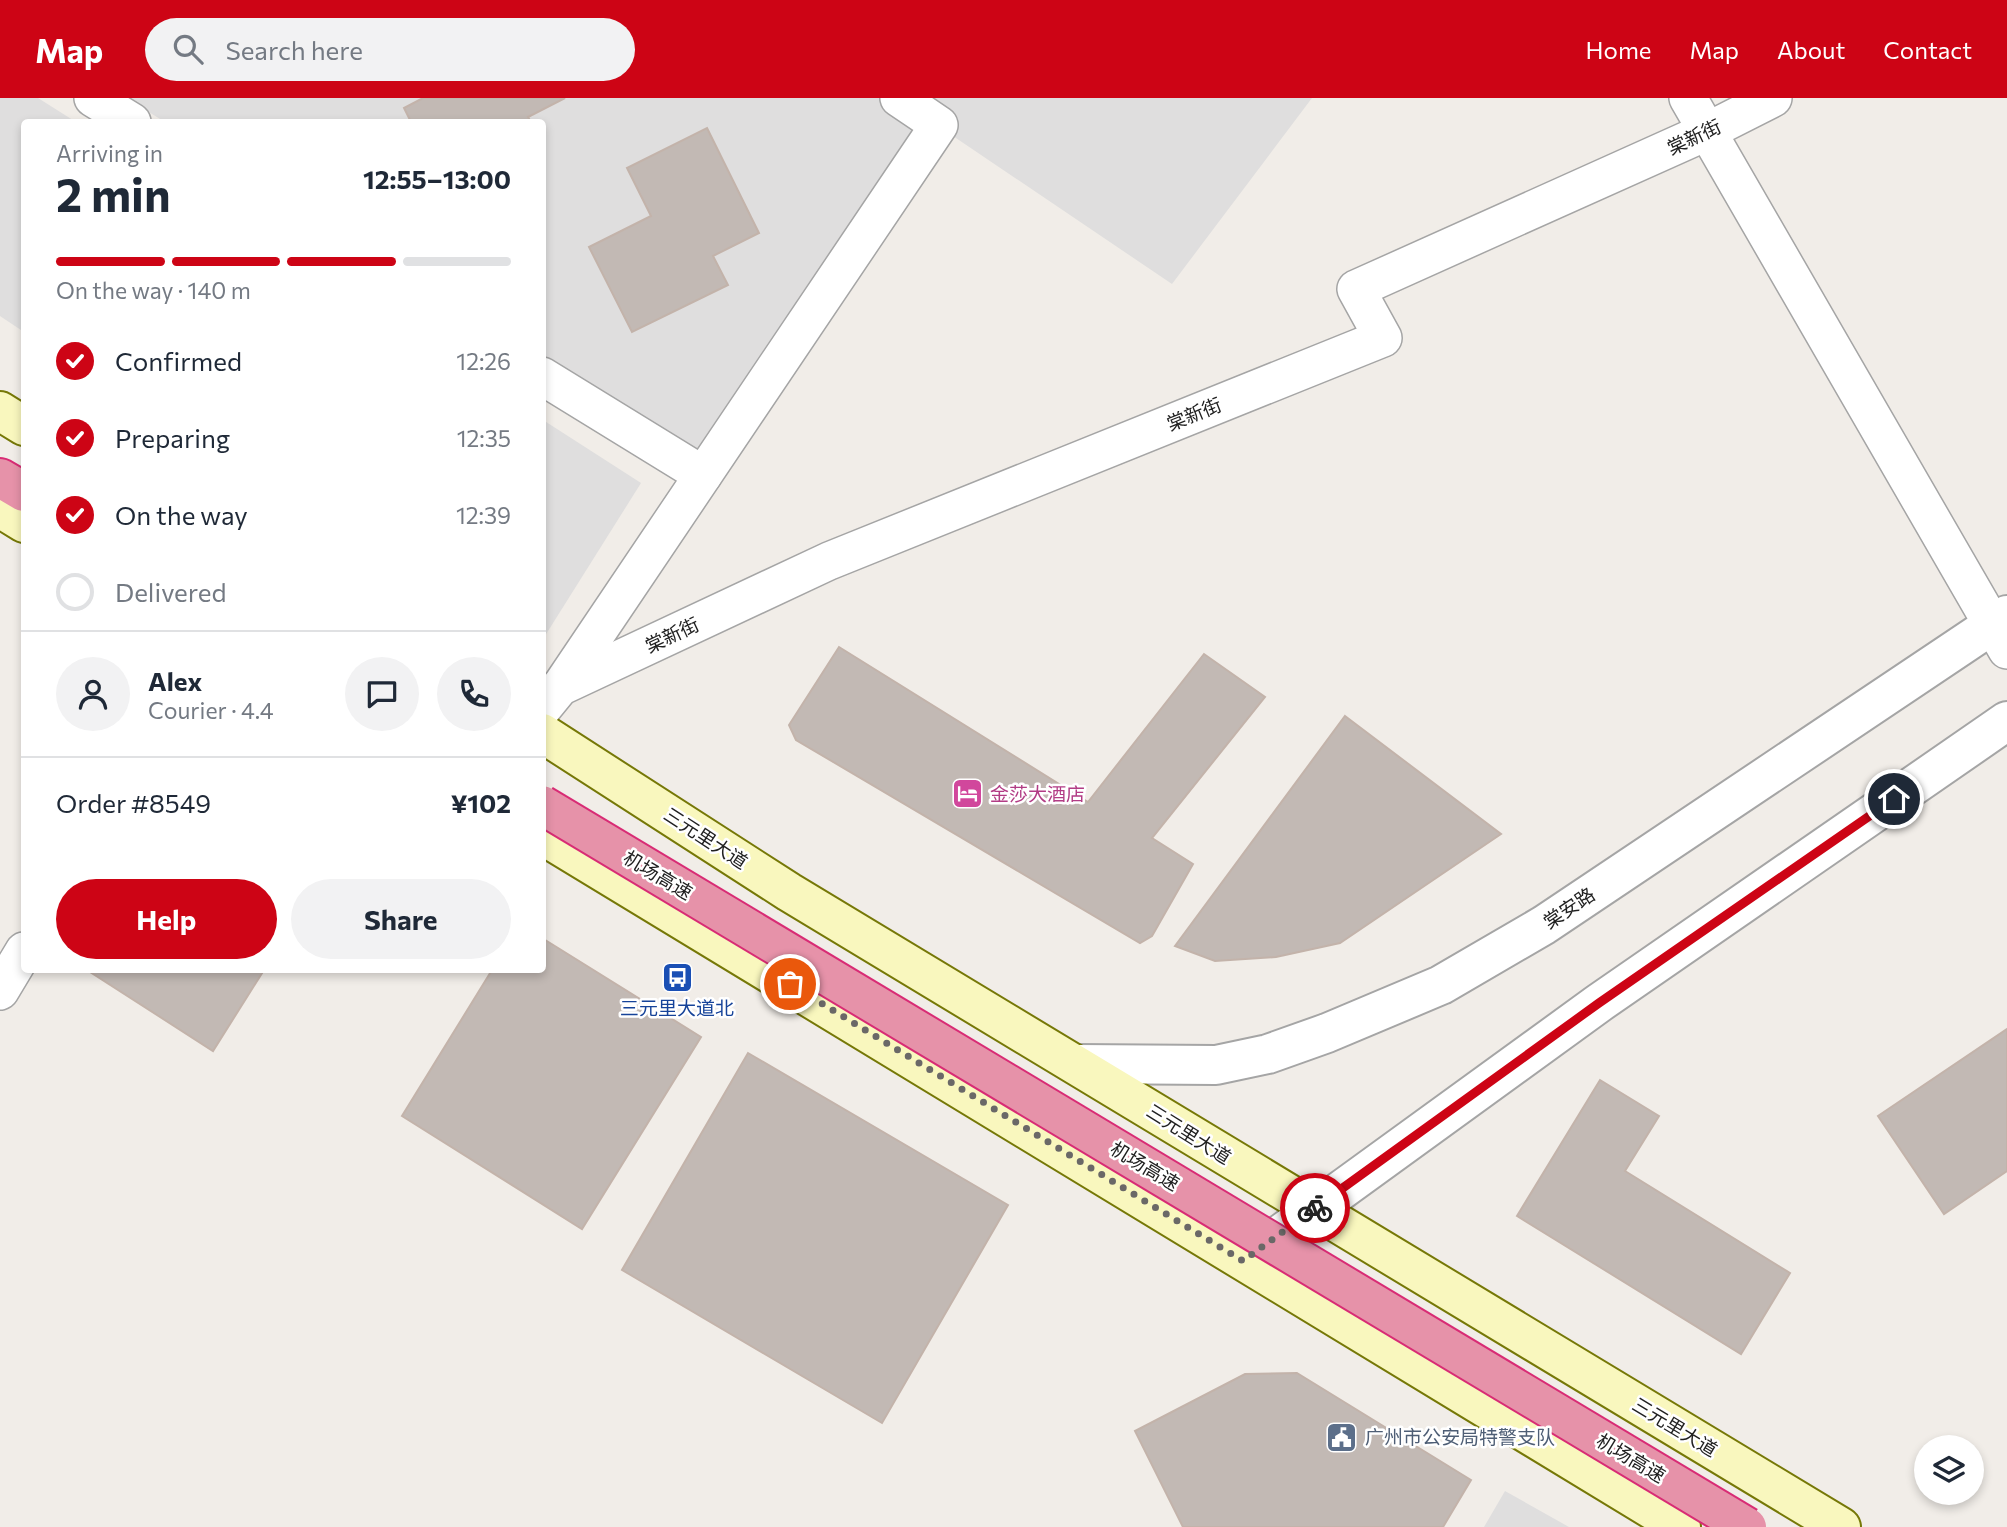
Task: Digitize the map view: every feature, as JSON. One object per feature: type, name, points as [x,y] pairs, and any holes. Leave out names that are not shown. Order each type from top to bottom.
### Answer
[{"type":"highway","points":[[0,478],[21,490]]},
{"type":"highway","name":"机场高速","points":[[546,807],[1747,1527]]},
{"type":"main road","points":[[0,411],[21,424]]},
{"type":"main road","points":[[0,508],[21,521]]},
{"type":"main road","name":"三元里大道","points":[[546,736],[789,892],[1841,1527]]},
{"type":"main road","points":[[546,837],[1681,1527]]},
{"type":"street","points":[[93,98],[127,119]]},
{"type":"street","points":[[551,698],[939,125],[899,98]]},
{"type":"street","points":[[1688,98],[2002,630]]},
{"type":"street","name":"棠新街","points":[[551,698],[829,561],[1383,338],[1356,289],[1707,131],[1773,98]]},
{"type":"street","points":[[546,378],[703,475]]},
{"type":"street","name":"棠安路","points":[[1077,1064],[1216,1065],[1268,1054],[1441,985],[1544,925],[2002,630]]},
{"type":"street","points":[[1243,1261],[1599,1003],[2007,720]]},
{"type":"street","points":[[0,991],[21,956]]},
{"type":"shaded area","points":[[0,98],[38,98],[71,119],[21,119],[21,330],[0,316]]},
{"type":"shaded area","points":[[126,98],[1312,98],[1172,284],[950,134],[698,457],[546,361],[546,119],[160,119]]},
{"type":"shaded area","points":[[546,422],[641,483],[546,634]]},
{"type":"shaded area","points":[[1505,1491],[1569,1527],[1484,1527]]},
{"type":"building","points":[[423,98],[565,98],[528,117],[529,119],[410,119],[404,108]]},
{"type":"building","points":[[707,128],[759,233],[713,256],[728,285],[632,332],[589,247],[651,216],[627,168]]},
{"type":"building","points":[[839,647],[1088,802],[1204,654],[1265,697],[1152,838],[1193,864],[1152,936],[1140,943],[796,740],[789,725]]},
{"type":"building","points":[[1345,716],[1501,834],[1340,943],[1276,957],[1215,961],[1175,946]]},
{"type":"building","points":[[546,940],[701,1037],[582,1229],[402,1116],[490,973],[546,973]]},
{"type":"building","points":[[92,973],[262,973],[213,1051]]},
{"type":"building","points":[[2007,1029],[2007,1171],[1944,1214],[1878,1116]]},
{"type":"building","points":[[748,1053],[1008,1205],[882,1423],[622,1270]]},
{"type":"building","points":[[1600,1080],[1659,1116],[1625,1171],[1790,1273],[1741,1354],[1517,1216]]},
{"type":"building","points":[[1297,1373],[1471,1480],[1443,1527],[1183,1527],[1135,1431],[1245,1374]]},
{"type":"way so far","points":[[790,984],[1243,1261],[1315,1208]]},
{"type":"place","name":"金莎大酒店","points":[[967,794]]},
{"type":"place","name":"三元里大道北","points":[[677,977]]},
{"type":"place","name":"广州市公安局特警支队","points":[[1342,1437]]},
{"type":"route","points":[[1315,1208],[1599,1003],[1894,799]]}]
